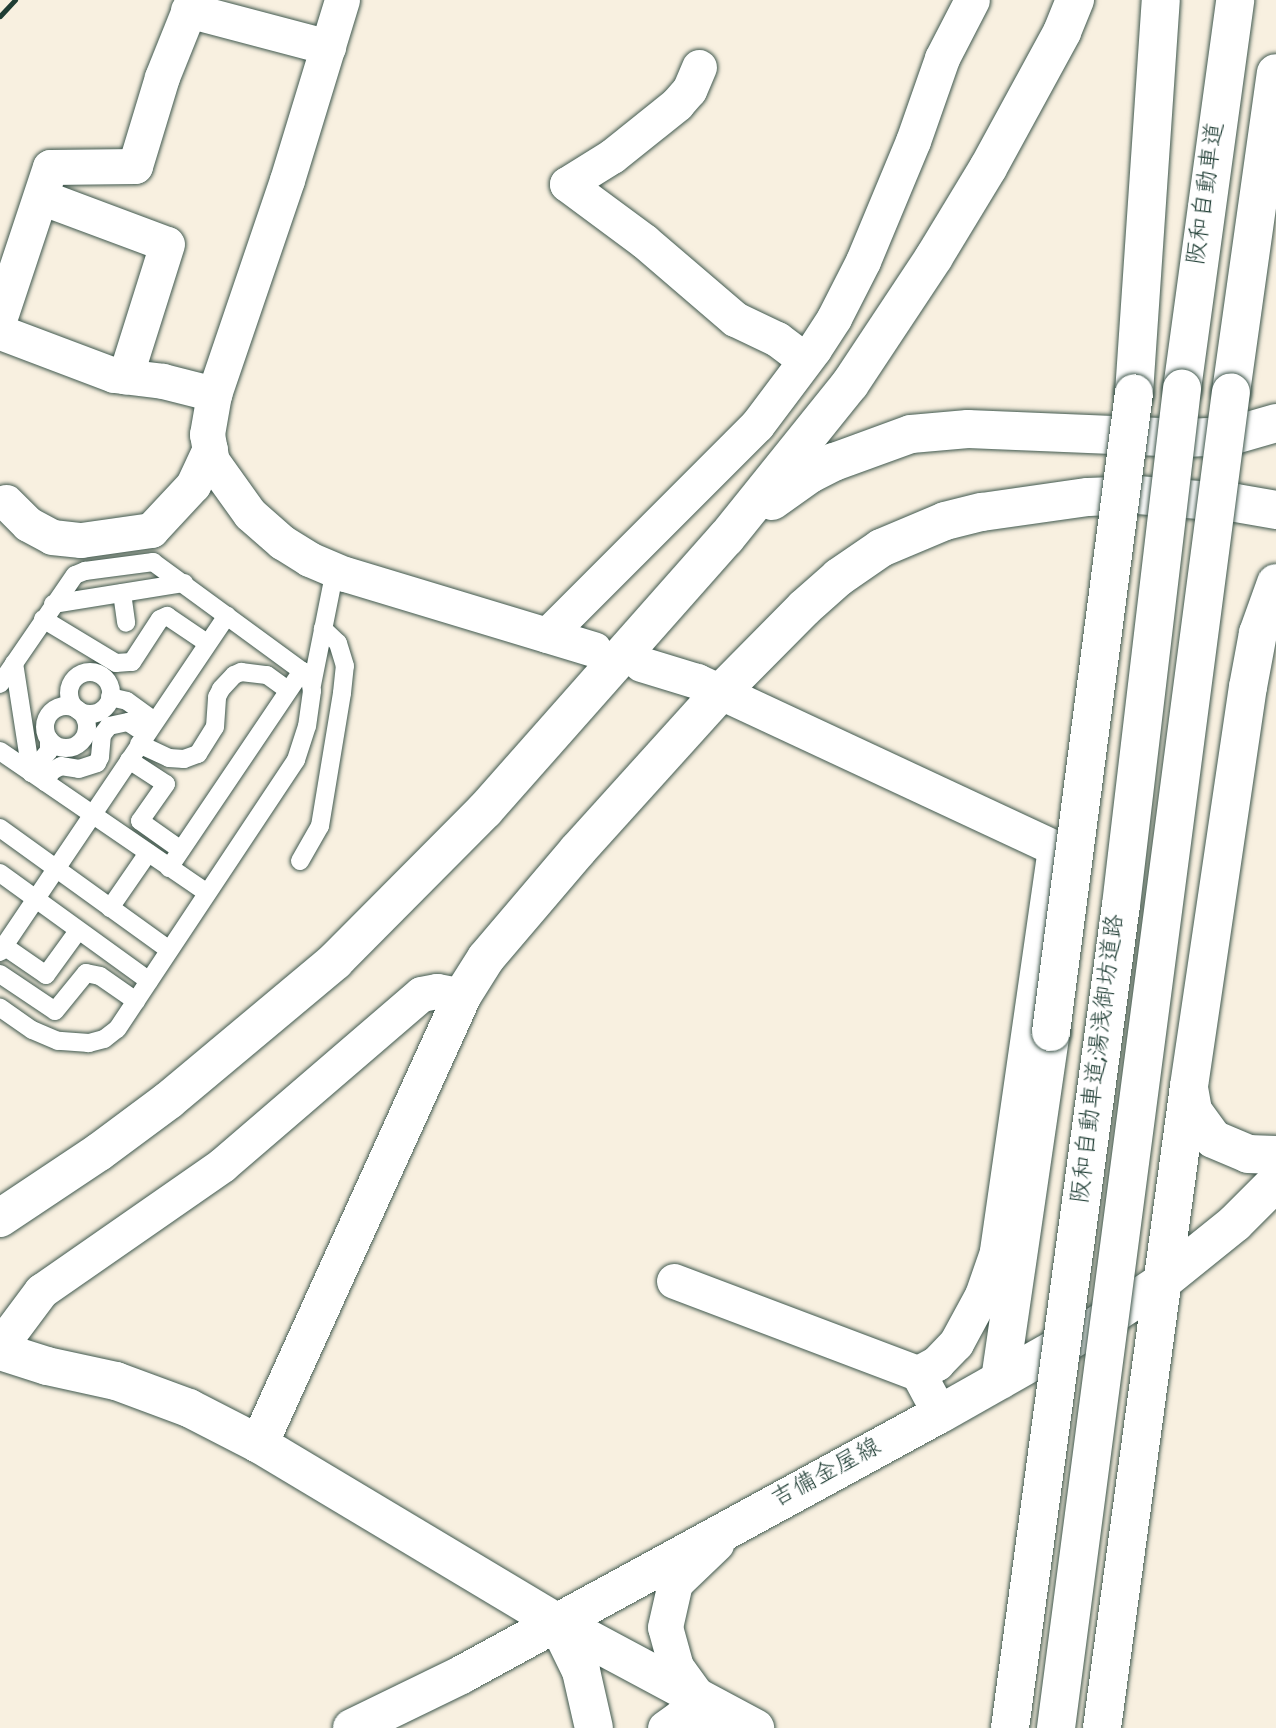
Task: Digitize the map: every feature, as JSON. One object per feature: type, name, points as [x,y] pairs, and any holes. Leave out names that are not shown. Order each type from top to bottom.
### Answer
[{"type":"main road","points":[[0,1218],[100,1152],[169,1100],[335,961],[485,810],[726,538],[850,384],[934,257],[988,168],[1062,32],[1075,0]]},
{"type":"main road","points":[[1000,1380],[1051,1032],[1134,393],[1161,0]]},
{"type":"main road","name":"阪和自動車道","points":[[1182,389],[1235,0]]},
{"type":"main road","name":"阪和自動車道","points":[[1231,392],[1276,73]]},
{"type":"main road","name":"阪和自動車道;湯浅御坊道路","points":[[1010,1728],[1121,905],[1182,389]]},
{"type":"main road","name":"阪和自動車道;湯浅御坊道路","points":[[1056,1728],[1231,392]]},
{"type":"main road","points":[[726,538],[810,474],[876,444],[911,434],[968,429],[1185,438],[1231,436],[1276,422]]},
{"type":"main road","points":[[259,1444],[463,996],[486,958],[516,920],[721,692],[839,577],[881,548],[945,521],[1019,506],[1088,497],[1138,495],[1236,503],[1276,510]]},
{"type":"main road","points":[[1102,1728],[1189,1086],[1248,687],[1258,633],[1276,583]]},
{"type":"main road","points":[[1189,1086],[1194,1111],[1213,1139],[1248,1154],[1276,1155]]},
{"type":"main road","name":"吉備金屋線","points":[[352,1728],[461,1675],[940,1415],[1094,1327],[1162,1282],[1235,1223],[1276,1182]]},
{"type":"main road","points":[[0,1348],[155,1394],[259,1444],[557,1622],[751,1726]]},
{"type":"main road","points":[[557,1622],[581,1671],[594,1728]]},
{"type":"street","points":[[342,0],[287,180],[214,394],[207,434],[212,461],[225,483],[250,514],[282,542],[309,559],[335,570],[594,649]]},
{"type":"street","points":[[547,635],[757,425],[834,318],[863,261],[913,141],[942,58],[972,0]]},
{"type":"street","points":[[0,317],[51,167],[135,166],[162,77],[190,5],[328,47]]},
{"type":"street","points":[[699,67],[689,90],[677,104],[612,156],[567,184],[644,242],[735,319],[777,340],[805,360]]},
{"type":"street","points":[[41,197],[167,244],[125,377]]},
{"type":"street","points":[[0,332],[91,369],[125,377],[163,381],[214,394]]},
{"type":"street","points":[[6,502],[28,524],[52,537],[81,540],[151,530],[193,485],[210,449]]},
{"type":"street","points":[[641,664],[697,681],[1055,848],[997,1252],[982,1295],[956,1343],[937,1363],[918,1373]]},
{"type":"street","points":[[0,1348],[41,1291],[222,1165],[421,994],[437,991],[463,996]]},
{"type":"street","points":[[674,1281],[918,1373],[940,1415]]},
{"type":"street","points":[[698,1697],[676,1667],[669,1647],[665,1627],[668,1606],[675,1583],[692,1564],[745,1519]]},
{"type":"street","points":[[665,1728],[680,1717],[705,1714],[751,1726]]},
{"type":"lane","points":[[0,684],[75,575],[85,570],[153,562],[307,678]]},
{"type":"lane","points":[[0,1008],[49,1039],[81,1044],[111,1034],[149,981],[301,749],[307,678],[323,629],[335,570]]},
{"type":"lane","points":[[48,612],[122,593],[184,583]]},
{"type":"lane","points":[[122,593],[126,623]]},
{"type":"lane","points":[[48,612],[116,663],[132,662],[160,619],[167,616],[207,643]]},
{"type":"lane","points":[[78,931],[46,975],[1,949],[226,615]]},
{"type":"lane","points":[[300,861],[320,826],[345,666],[338,643],[323,629]]},
{"type":"lane","points":[[14,663],[38,778]]},
{"type":"lane","points":[[49,739],[61,747],[79,743],[87,726],[70,698],[70,685],[74,679],[86,672],[105,679],[110,697]]},
{"type":"lane","points":[[110,697],[127,701],[147,733],[169,758],[184,759],[198,754],[215,727],[217,697],[234,675],[241,672],[267,675],[288,691]]},
{"type":"lane","points":[[169,868],[288,691],[307,678]]},
{"type":"lane","points":[[38,778],[49,751],[45,725],[51,712],[64,706],[84,713],[97,712],[110,697]]},
{"type":"lane","points":[[38,778],[61,766],[79,769],[97,763],[102,735],[109,726],[128,722],[147,733]]},
{"type":"lane","points":[[0,751],[207,893]]},
{"type":"lane","points":[[129,760],[166,784],[140,821],[181,850]]},
{"type":"lane","points":[[0,828],[169,950]]},
{"type":"lane","points":[[110,908],[148,853]]},
{"type":"lane","points":[[0,873],[149,981]]},
{"type":"lane","points":[[0,974],[55,1011],[86,973],[100,976],[135,1001]]},
{"type":"railway","points":[[0,16],[15,0]]}]
